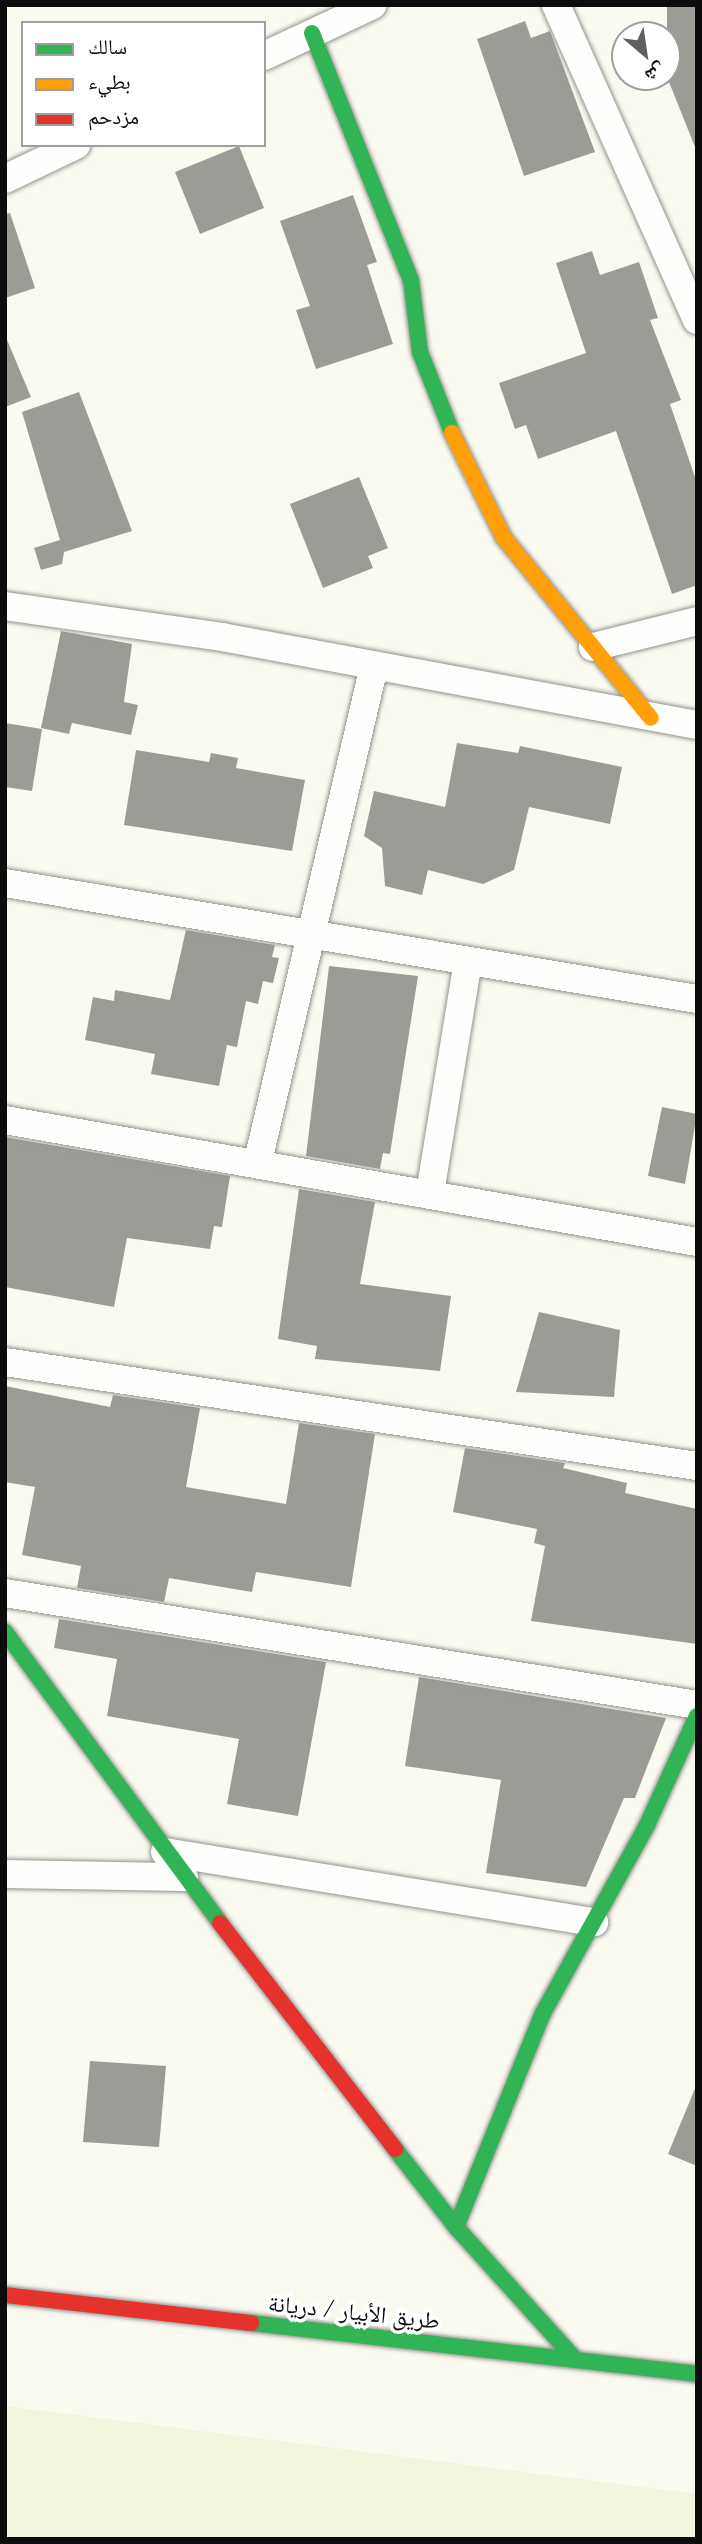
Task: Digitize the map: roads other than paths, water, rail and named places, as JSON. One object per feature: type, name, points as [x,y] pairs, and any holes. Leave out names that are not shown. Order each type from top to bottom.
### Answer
[{"type":"street","points":[[266,55],[373,5]]},
{"type":"street","points":[[556,5],[697,320]]},
{"type":"street","points":[[312,33],[411,280],[420,352],[461,456],[504,538],[651,718]]},
{"type":"street","points":[[5,179],[72,147]]},
{"type":"street","points":[[5,606],[374,666],[697,725]]},
{"type":"street","points":[[593,647],[697,621]]},
{"type":"street","points":[[258,1161],[308,934],[374,666]]},
{"type":"street","points":[[5,883],[697,999]]},
{"type":"street","points":[[430,1193],[468,961]]},
{"type":"street","points":[[5,1120],[258,1161],[697,1242]]},
{"type":"street","points":[[5,1362],[697,1466]]},
{"type":"street","points":[[5,1592],[697,1705]]},
{"type":"street","points":[[5,1632],[165,1852],[456,2227],[576,2360]]},
{"type":"street","points":[[456,2227],[543,2013],[594,1922],[697,1716]]},
{"type":"street","points":[[165,1852],[594,1922]]},
{"type":"street","points":[[5,1874],[184,1877]]},
{"type":"street","name":"طريق الأبيار / دريانة","points":[[5,2295],[697,2374]]}]
